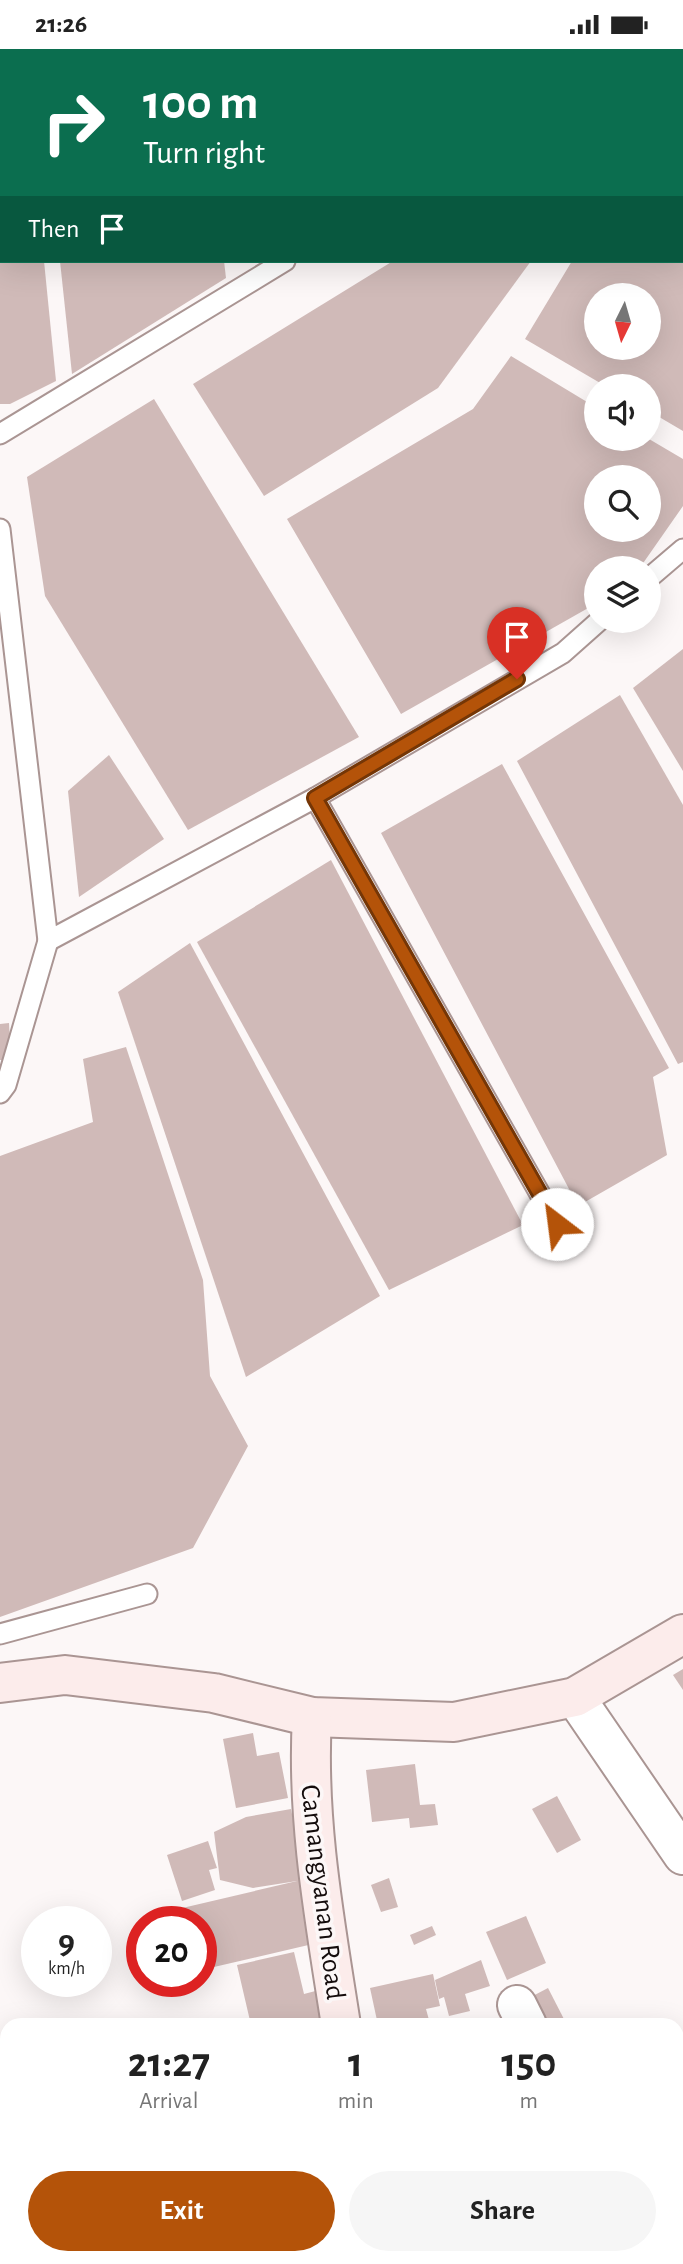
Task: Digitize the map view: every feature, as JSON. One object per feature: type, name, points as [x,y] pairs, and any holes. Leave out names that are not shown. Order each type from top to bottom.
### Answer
[{"type":"street","points":[[0,1683],[65,1675],[214,1693],[312,1717],[454,1722],[575,1697],[683,1634]]},
{"type":"street","points":[[575,1697],[683,1855]]},
{"type":"street","name":"Camangyanan Road","points":[[312,1717],[309,1774],[316,1867],[340,2018]]},
{"type":"lane","points":[[0,434],[282,263]]},
{"type":"lane","points":[[0,529],[48,941],[6,1084],[0,1093]]},
{"type":"lane","points":[[661,568],[683,549]]},
{"type":"lane","points":[[48,941],[315,798],[562,653],[585,633]]},
{"type":"lane","points":[[315,798],[557,1224]]},
{"type":"lane","points":[[0,1634],[147,1594]]},
{"type":"building","points":[[0,263],[44,263],[56,381],[10,404],[0,404]]},
{"type":"building","points":[[60,263],[224,263],[226,278],[72,374]]},
{"type":"building","points":[[390,263],[530,263],[438,388],[264,496],[193,384]]},
{"type":"building","points":[[571,263],[683,263],[683,431],[661,418],[661,374],[585,374],[525,339]]},
{"type":"building","points":[[511,356],[584,400],[584,451],[661,451],[661,446],[683,459],[683,506],[661,538],[661,465],[584,465],[584,542],[658,542],[648,556],[584,556],[584,610],[401,714],[287,519],[473,409]]},
{"type":"building","points":[[154,399],[359,737],[188,830],[45,596],[27,477]]},
{"type":"building","points":[[683,649],[683,771],[633,688]]},
{"type":"building","points":[[620,695],[683,805],[683,1062],[678,1064],[517,761]]},
{"type":"building","points":[[109,755],[164,839],[79,897],[68,791]]},
{"type":"building","points":[[502,764],[669,1068],[653,1077],[667,1155],[578,1206],[381,833]]},
{"type":"building","points":[[331,860],[523,1225],[389,1290],[197,942]]},
{"type":"building","points":[[190,943],[380,1296],[246,1377],[118,992]]},
{"type":"building","points":[[9,1023],[11,1060],[0,1060],[0,1024]]},
{"type":"building","points":[[126,1047],[203,1280],[210,1376],[248,1446],[193,1548],[0,1617],[0,1156],[93,1122],[83,1059]]},
{"type":"building","points":[[683,1669],[683,1690],[673,1675]]},
{"type":"building","points":[[253,1733],[257,1756],[279,1752],[288,1798],[236,1808],[223,1739]]},
{"type":"building","points":[[415,1764],[420,1805],[435,1804],[438,1825],[410,1828],[409,1818],[372,1822],[366,1770]]},
{"type":"building","points":[[557,1796],[581,1840],[557,1853],[532,1809]]},
{"type":"building","points":[[291,1809],[317,1943],[217,1966],[217,1906],[191,1906],[297,1881],[253,1888],[220,1880],[214,1832],[246,1817]]},
{"type":"building","points":[[208,1841],[217,1868],[209,1870],[215,1890],[182,1901],[167,1855]]},
{"type":"building","points":[[389,1878],[398,1907],[381,1912],[371,1885]]},
{"type":"building","points":[[526,1916],[546,1963],[507,1980],[486,1932]]},
{"type":"building","points":[[432,1926],[436,1935],[414,1945],[410,1935]]},
{"type":"building","points":[[294,1952],[304,1994],[323,1989],[330,2018],[249,2018],[237,1965]]},
{"type":"building","points":[[481,1960],[490,1986],[465,1994],[470,2011],[449,2016],[444,1997],[439,1999],[435,1980]]},
{"type":"building","points":[[433,1974],[440,2006],[426,2009],[428,2018],[376,2018],[370,1988]]},
{"type":"building","points":[[548,1988],[563,2018],[531,2018],[527,1999]]},
{"type":"route","points":[[517,679],[315,798],[557,1224]]}]
